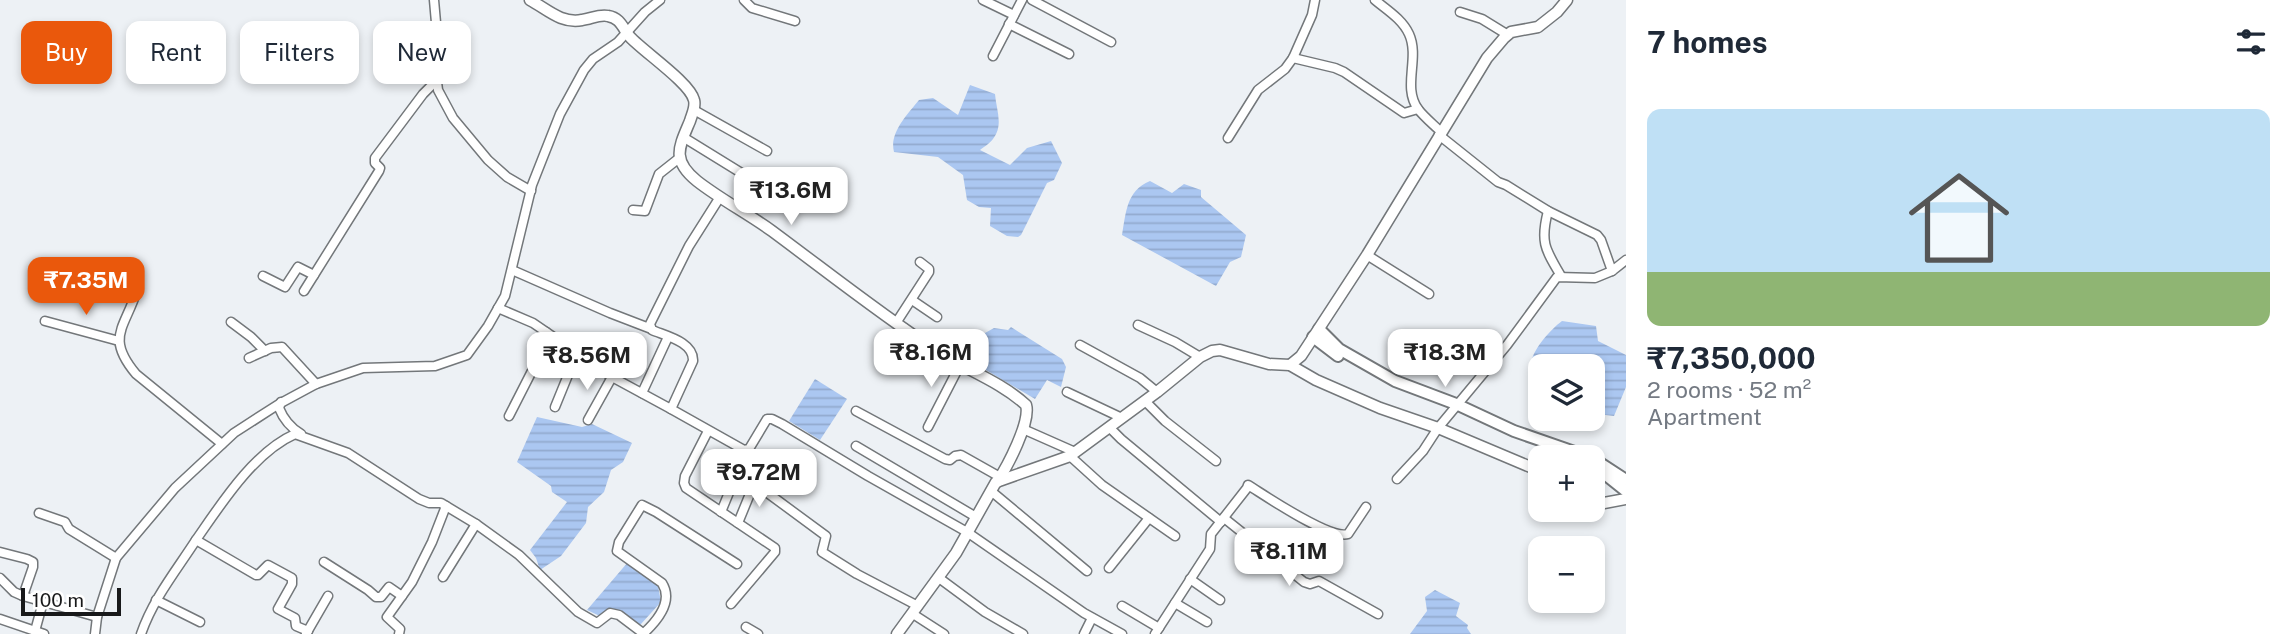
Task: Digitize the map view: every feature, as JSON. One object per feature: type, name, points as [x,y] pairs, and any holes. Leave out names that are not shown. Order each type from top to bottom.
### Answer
[{"type":"main road","points":[[1316,333],[1395,381],[1514,431],[1555,445]]},
{"type":"main road","points":[[1454,407],[1514,438],[1534,445]]},
{"type":"main road","points":[[1605,466],[1626,480]]},
{"type":"main road","points":[[1605,474],[1626,491]]},
{"type":"street","points":[[434,0],[436,21]]},
{"type":"street","points":[[530,0],[564,20],[580,21],[600,15],[618,21],[626,32],[677,79],[694,101],[694,110],[678,159],[659,174],[645,211],[633,210]]},
{"type":"street","points":[[95,634],[97,617],[116,558],[175,488],[234,433],[316,384],[363,368],[435,366],[467,355],[505,296],[531,191],[560,114],[593,59],[618,42],[645,12],[660,0]]},
{"type":"street","points":[[744,0],[752,8],[795,21]]},
{"type":"street","points":[[983,0],[1069,54]]},
{"type":"street","points":[[993,56],[1022,0]]},
{"type":"street","points":[[1032,0],[1111,42]]},
{"type":"street","points":[[1228,138],[1258,90],[1285,69],[1293,58],[1312,15],[1315,0]]},
{"type":"street","points":[[1375,0],[1398,19],[1410,35],[1414,59],[1411,88],[1418,109],[1440,133],[1498,182],[1600,237],[1612,271]]},
{"type":"street","points":[[1290,365],[1301,356],[1367,255],[1487,58],[1508,35],[1518,30],[1538,27],[1567,0]]},
{"type":"street","points":[[1460,12],[1482,19],[1508,35]]},
{"type":"street","points":[[1293,58],[1345,72],[1404,113],[1418,109]]},
{"type":"street","points":[[304,291],[379,171],[375,158],[433,84]]},
{"type":"street","points":[[438,84],[453,118],[482,152],[507,177],[531,191]]},
{"type":"street","points":[[694,110],[767,150]]},
{"type":"street","points":[[683,137],[743,174]]},
{"type":"street","points":[[678,159],[695,180],[770,230],[900,326],[1026,405],[1027,416],[1023,429],[996,484],[939,578],[897,634]]},
{"type":"street","points":[[649,328],[689,246],[720,197]]},
{"type":"street","points":[[1548,211],[1542,232],[1547,253],[1561,276]]},
{"type":"street","points":[[1367,255],[1429,294]]},
{"type":"street","points":[[1397,479],[1423,452],[1438,428],[1507,345],[1554,280],[1561,276],[1595,278],[1612,271],[1626,260]]},
{"type":"street","points":[[885,358],[912,300],[929,272],[920,262]]},
{"type":"street","points":[[263,276],[283,287],[298,267],[314,275]]},
{"type":"street","points":[[512,270],[690,348],[693,361],[671,409]]},
{"type":"street","points":[[126,286],[136,293],[122,324],[119,341],[128,364],[136,374],[222,444]]},
{"type":"street","points":[[912,300],[937,317]]},
{"type":"street","points":[[498,308],[533,323],[611,377],[746,451]]},
{"type":"street","points":[[45,321],[119,341]]},
{"type":"street","points":[[231,322],[265,351]]},
{"type":"street","points":[[1138,325],[1200,357]]},
{"type":"street","points":[[509,416],[537,361],[546,332]]},
{"type":"street","points":[[642,393],[668,337]]},
{"type":"street","points":[[1080,345],[1125,368],[1157,392]]},
{"type":"street","points":[[250,358],[275,347],[282,347],[316,384]]},
{"type":"street","points":[[996,484],[1072,454],[1200,357],[1220,349],[1269,364],[1290,365],[1316,380],[1380,408],[1438,428],[1528,466]]},
{"type":"street","points":[[555,407],[577,354]]},
{"type":"street","points":[[928,427],[960,365]]},
{"type":"street","points":[[588,420],[611,377]]},
{"type":"street","points":[[1067,392],[1122,418]]},
{"type":"street","points":[[1145,401],[1165,421],[1216,461]]},
{"type":"street","points":[[282,402],[279,408],[294,430],[348,453],[419,499],[429,503],[441,503],[476,524],[519,555],[578,612],[597,623],[610,614],[619,615],[644,634],[659,618],[664,608],[667,597],[662,583],[617,551],[619,542],[642,505],[737,564]]},
{"type":"street","points":[[856,411],[945,459],[950,460],[961,454],[1087,571]]},
{"type":"street","points":[[721,512],[746,451],[766,419],[772,419],[967,532],[1092,618],[1122,634]]},
{"type":"street","points":[[1109,427],[1222,520],[1304,582],[1310,584],[1319,581],[1378,614]]},
{"type":"street","points":[[1023,429],[1072,454],[1102,485],[1175,536]]},
{"type":"street","points":[[708,431],[684,483],[690,492],[773,546],[775,552],[731,604]]},
{"type":"street","points":[[141,634],[148,613],[213,514],[258,461],[285,438],[295,433],[303,435]]},
{"type":"street","points":[[856,446],[975,517]]},
{"type":"street","points":[[738,523],[754,484]]},
{"type":"street","points":[[1122,606],[1157,631],[1210,549],[1211,534],[1248,485],[1317,526],[1339,535],[1348,534],[1366,507]]},
{"type":"street","points":[[769,494],[825,536],[822,552],[915,610],[944,634]]},
{"type":"street","points":[[1605,503],[1626,499]]},
{"type":"street","points":[[399,634],[400,629],[387,617],[412,582],[446,506]]},
{"type":"street","points":[[39,513],[65,522],[69,529],[116,558]]},
{"type":"street","points":[[1109,568],[1149,518]]},
{"type":"street","points":[[443,577],[476,524]]},
{"type":"street","points":[[196,540],[256,575],[270,565],[292,578],[292,584],[278,608],[295,618],[296,626],[307,633],[328,596]]},
{"type":"street","points":[[0,552],[33,562],[23,596]]},
{"type":"street","points":[[324,562],[376,597],[381,597],[389,587],[402,596]]},
{"type":"street","points":[[0,578],[14,592],[23,596],[97,617]]},
{"type":"street","points":[[939,578],[985,612],[1023,634]]},
{"type":"street","points":[[1190,579],[1220,600]]},
{"type":"street","points":[[156,600],[200,622]]},
{"type":"street","points":[[1,619],[40,633],[43,602]]},
{"type":"street","points":[[1175,603],[1207,622]]},
{"type":"street","points":[[1084,634],[1092,618]]},
{"type":"street","points":[[746,626],[758,634]]},
{"type":"water","points":[[970,85],[995,94],[998,111],[996,134],[980,150],[1010,165],[1027,148],[1051,141],[1062,163],[1054,180],[1047,183],[1018,237],[1007,236],[990,226],[991,208],[979,207],[967,200],[963,175],[938,157],[894,152],[897,131],[919,100],[933,98],[958,115]]},
{"type":"water","points":[[1150,181],[1172,193],[1184,184],[1201,190],[1201,197],[1246,235],[1241,257],[1230,262],[1216,286],[1122,235],[1128,204],[1136,191]]},
{"type":"water","points":[[1562,321],[1596,326],[1598,341],[1626,355],[1626,387],[1614,416],[1605,415],[1605,354],[1534,354],[1548,334]]},
{"type":"water","points":[[1011,327],[1062,359],[1066,367],[1061,387],[1047,380],[1035,399],[986,370],[978,360],[983,356],[980,351],[985,333],[994,328],[1008,330]]},
{"type":"water","points":[[815,379],[847,399],[820,440],[789,421]]},
{"type":"water","points":[[537,417],[582,427],[592,424],[632,443],[623,462],[611,470],[604,492],[588,507],[586,523],[561,556],[540,570],[530,550],[567,502],[552,492],[551,486],[517,462]]},
{"type":"water","points":[[628,562],[658,586],[661,602],[641,624],[631,626],[613,614],[604,618],[587,610]]},
{"type":"water","points":[[1435,590],[1460,603],[1456,616],[1468,625],[1471,634],[1410,634],[1427,611],[1425,597]]}]
